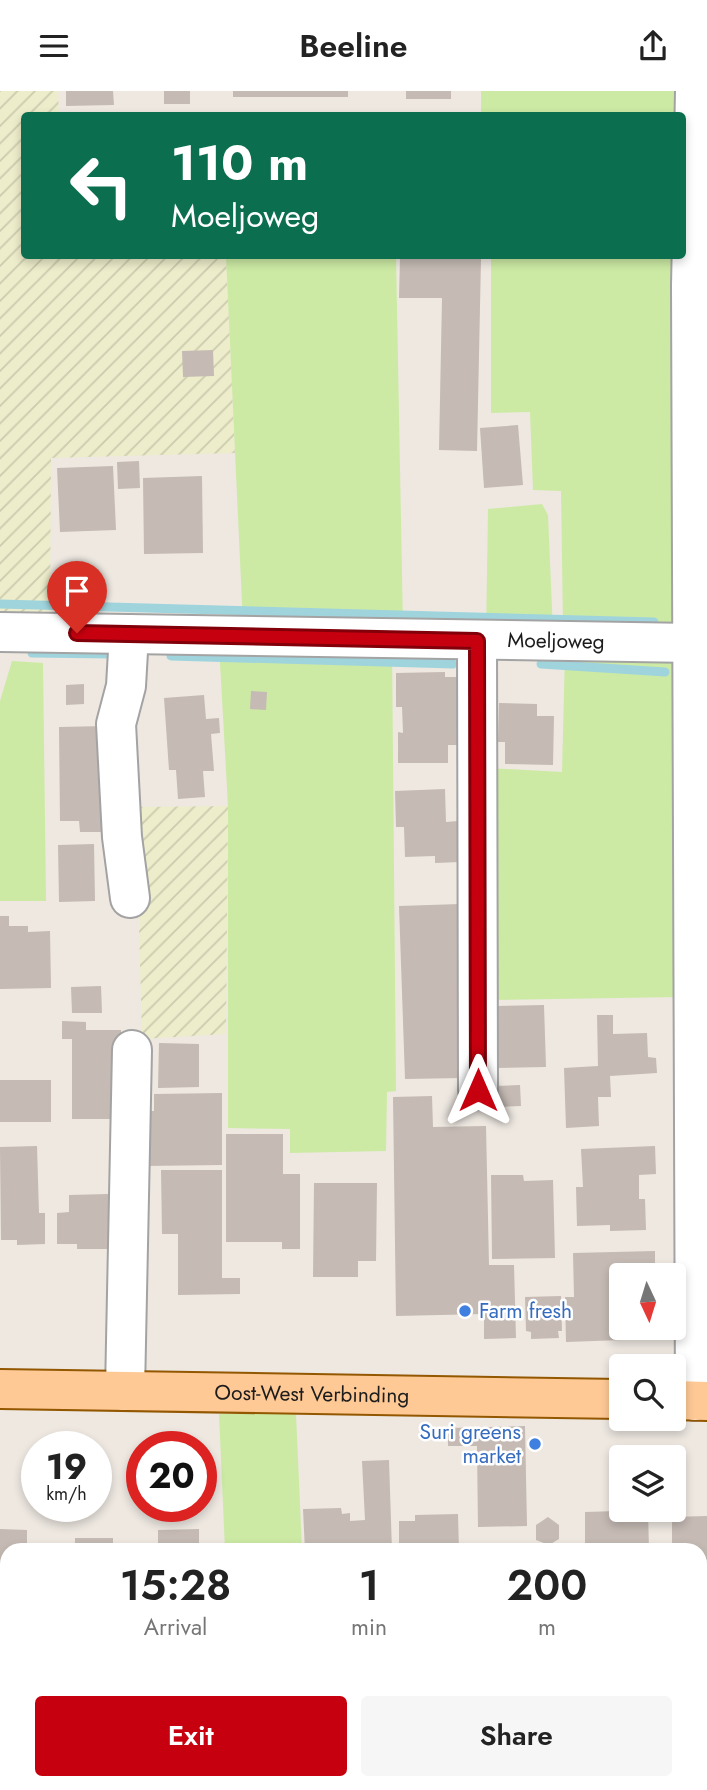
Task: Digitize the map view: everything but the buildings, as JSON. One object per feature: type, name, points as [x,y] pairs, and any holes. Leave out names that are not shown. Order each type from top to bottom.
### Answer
[{"type":"main road","name":"Oost-West Verbinding","points":[[0,1389],[609,1399]]},
{"type":"street","points":[[692,1400],[691,286],[695,91]]},
{"type":"street","name":"Moeljoweg","points":[[0,632],[693,643]]},
{"type":"street","points":[[129,634],[126,685],[116,724],[122,837],[130,898]]},
{"type":"street","points":[[477,641],[478,1090]]},
{"type":"street","points":[[125,1391],[132,1050]]},
{"type":"green space","points":[[0,91],[58,91],[59,112],[21,112],[21,259],[226,259],[235,453],[51,458],[50,623],[0,622]]},
{"type":"green space","points":[[481,91],[684,91],[684,112],[481,112]]},
{"type":"green space","points":[[226,259],[396,259],[403,626],[243,625]]},
{"type":"green space","points":[[491,259],[683,259],[681,616],[673,628],[662,634],[572,635],[563,627],[561,491],[533,490],[530,412],[491,413]]},
{"type":"green space","points":[[542,504],[548,515],[553,632],[486,634],[488,509]]},
{"type":"green space","points":[[219,645],[392,647],[396,1091],[387,1092],[386,1151],[290,1153],[290,1129],[228,1128],[228,806]]},
{"type":"green space","points":[[565,652],[673,659],[681,997],[492,1000],[489,768],[562,772]]},
{"type":"green space","points":[[12,661],[43,663],[46,901],[0,901],[0,701]]},
{"type":"green space","points":[[228,806],[226,1034],[142,1039],[136,807]]},
{"type":"green space","points":[[219,1414],[296,1414],[302,1543],[225,1543]]},
{"type":"waterway","points":[[0,604],[654,622]]},
{"type":"waterway","points":[[32,653],[113,654]]},
{"type":"waterway","points":[[171,656],[453,664]]},
{"type":"waterway","points":[[541,664],[665,672]]},
{"type":"place","name":"Farm fresh","points":[[465,1311]]},
{"type":"place","name":"Suri greens market","points":[[535,1444]]},
{"type":"route","points":[[77,633],[477,641],[478,1090]]}]
